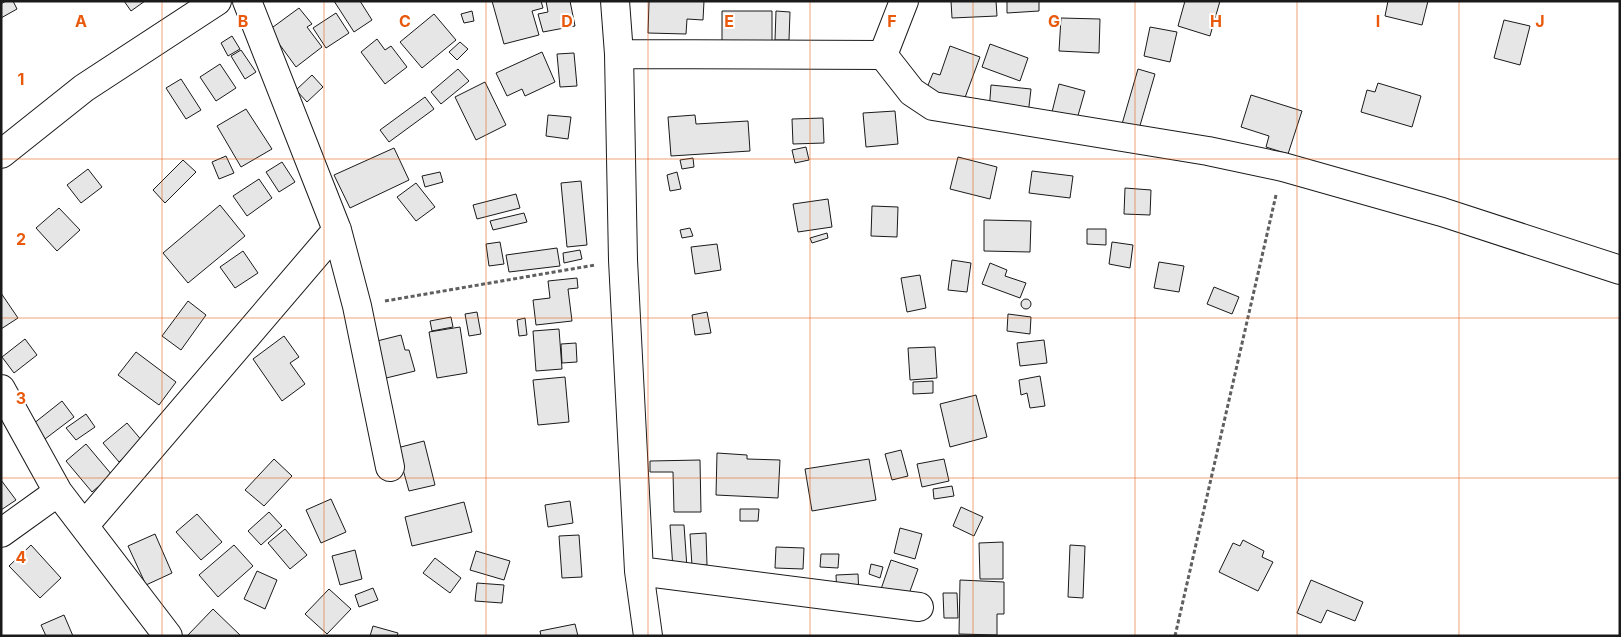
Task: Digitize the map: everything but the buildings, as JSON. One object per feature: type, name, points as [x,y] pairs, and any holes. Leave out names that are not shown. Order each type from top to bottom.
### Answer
[{"type":"street","points":[[1,154],[84,88],[217,1]]},
{"type":"street","points":[[247,1],[337,230],[357,306],[390,467]]},
{"type":"street","points":[[615,1],[619,54],[623,260],[639,571],[648,636]]},
{"type":"street","points":[[883,55],[904,1]]},
{"type":"street","points":[[619,54],[883,55]]},
{"type":"street","points":[[883,55],[912,92],[933,106],[1208,152],[1283,168],[1442,212],[1620,270]]},
{"type":"street","points":[[84,526],[337,230]]},
{"type":"street","points":[[1,389],[58,492],[168,636]]},
{"type":"street","points":[[1,533],[58,492]]},
{"type":"street","points":[[639,571],[919,607]]},
{"type":"path","points":[[1175,636],[1283,168]]},
{"type":"path","points":[[357,306],[623,260]]}]
